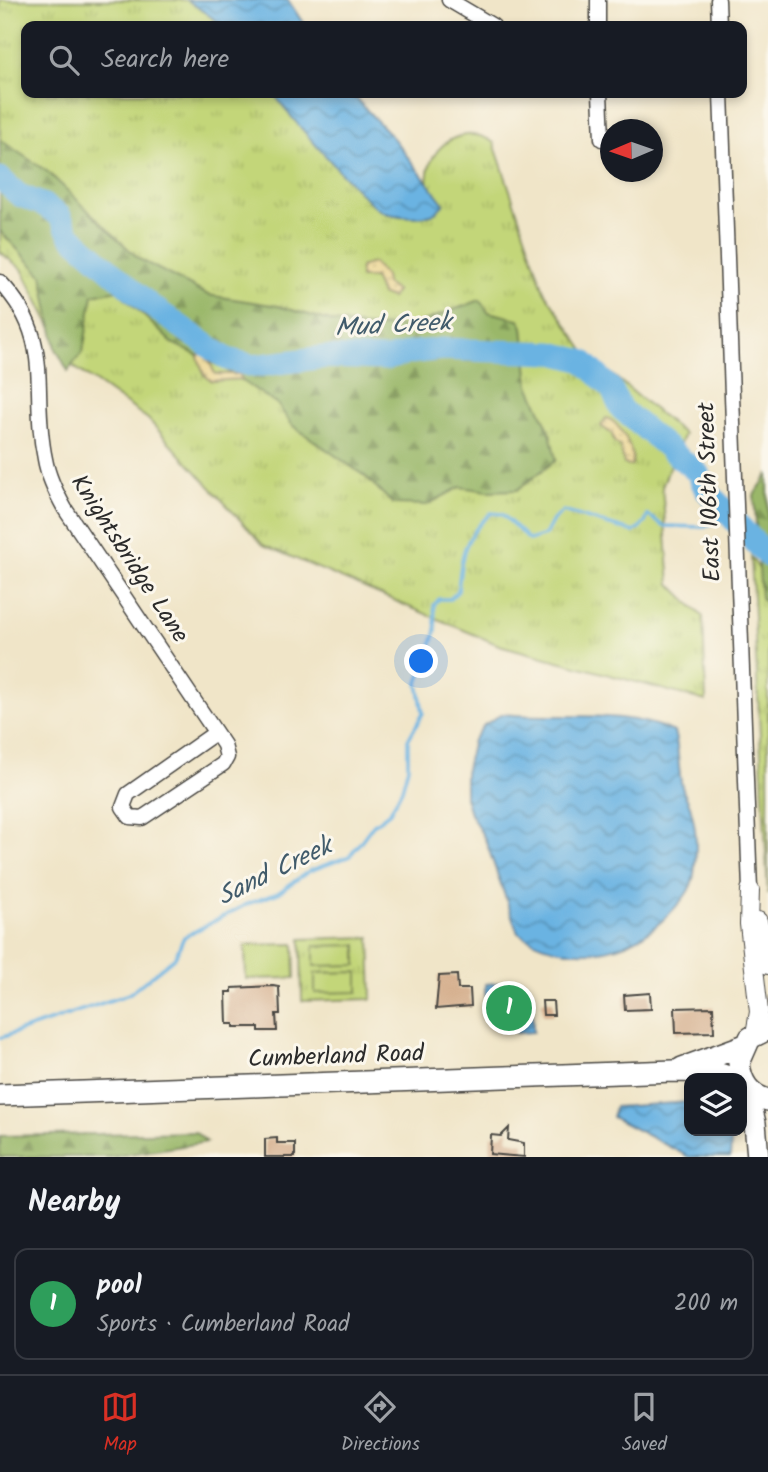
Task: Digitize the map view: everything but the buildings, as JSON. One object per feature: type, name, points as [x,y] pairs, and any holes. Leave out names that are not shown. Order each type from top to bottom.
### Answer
[{"type":"main road","name":"Cumberland Road","points":[[674,1071],[756,1036]]},
{"type":"main road","points":[[740,1073],[739,1063],[756,1036]]},
{"type":"main road","name":"Cumberland Road","points":[[0,1095],[674,1071],[716,1073]]},
{"type":"main road","points":[[747,1087],[758,1097],[768,1100]]},
{"type":"main road","points":[[747,1100],[755,1123],[758,1157]]},
{"type":"street","points":[[449,0],[485,21]]},
{"type":"street","points":[[598,0],[598,21]]},
{"type":"street","points":[[718,0],[719,21]]},
{"type":"street","points":[[600,98],[601,119]]},
{"type":"street","name":"East 106th Street","points":[[721,98],[750,890],[749,924],[758,989],[756,1036]]},
{"type":"street","name":"Knightsbridge Lane","points":[[0,282],[22,309],[34,336],[40,370],[44,458],[52,485],[65,509],[215,733],[227,757],[223,764],[142,818],[130,817],[123,807],[128,794],[215,733]]},
{"type":"street","name":"East 106th Street","points":[[750,890],[768,965]]},
{"type":"green space","points":[[0,0],[233,0],[260,21],[21,21],[21,98],[319,98],[426,195],[429,168],[439,149],[447,142],[465,135],[475,135],[494,143],[544,291],[585,352],[684,434],[662,486],[670,584],[703,617],[706,701],[499,645],[263,545],[148,419],[70,364],[22,269],[0,252]]},
{"type":"green space","points":[[0,140],[48,172],[139,259],[208,295],[278,306],[334,322],[370,327],[411,326],[480,300],[488,312],[519,319],[523,327],[529,385],[550,432],[556,460],[517,490],[488,491],[460,487],[427,505],[393,504],[366,477],[293,426],[277,404],[223,368],[172,343],[117,290],[93,295],[83,351],[68,371],[56,349],[42,275],[0,231]]},
{"type":"green space","points":[[768,475],[768,605],[761,598],[754,495]]},
{"type":"green space","points":[[751,557],[768,583],[768,895]]},
{"type":"green space","points":[[370,937],[372,999],[302,1001],[301,939]]},
{"type":"green space","points":[[294,944],[295,978],[246,979],[245,945]]},
{"type":"green space","points":[[357,945],[357,965],[314,966],[314,946]]},
{"type":"green space","points":[[358,972],[358,992],[315,993],[315,973]]},
{"type":"green space","points":[[195,1132],[207,1142],[111,1157],[0,1157],[0,1136]]},
{"type":"sand","points":[[373,263],[385,276],[386,284],[396,291],[391,298],[381,294],[374,278],[360,278],[360,267]]},
{"type":"sand","points":[[201,352],[206,354],[215,374],[239,374],[242,379],[212,381],[204,375],[198,357]]},
{"type":"sand","points":[[606,418],[616,425],[626,438],[632,454],[631,466],[624,464],[620,446],[614,442],[612,434],[601,426]]},
{"type":"water","points":[[187,0],[288,0],[302,21],[217,21]]},
{"type":"water","points":[[278,98],[356,98],[393,138],[444,204],[434,214],[427,216],[400,216],[383,212],[326,157]]},
{"type":"water","points":[[502,714],[613,717],[655,725],[674,732],[681,783],[694,825],[695,866],[693,880],[685,896],[653,928],[616,947],[577,952],[537,943],[518,933],[485,839],[470,813],[465,797],[465,773],[473,740],[484,725]]},
{"type":"water","points":[[501,983],[502,1000],[532,999],[533,1032],[516,1033],[515,1017],[486,1018],[485,984]]},
{"type":"water","points":[[684,1102],[684,1136],[732,1136],[730,1157],[689,1157],[612,1117],[615,1107]]},
{"type":"waterway","name":"Mud Creek","points":[[0,178],[19,195],[44,205],[60,216],[70,235],[150,305],[227,359],[254,366],[325,357],[387,359],[442,349],[553,353],[583,361],[611,388],[621,409],[698,473],[705,489],[768,556]]},
{"type":"waterway","name":"Sand Creek","points":[[0,1038],[129,994],[175,957],[184,937],[247,904],[278,893],[309,871],[350,856],[373,825],[390,812],[402,789],[408,767],[408,740],[423,713],[418,683],[436,631],[434,605],[439,599],[450,599],[458,591],[465,548],[474,531],[491,513],[502,514],[529,540],[545,535],[553,520],[563,511],[634,532],[645,523],[648,515],[663,526],[705,527],[729,515]]},
{"type":"place","name":"pool","points":[[509,1008]]}]
